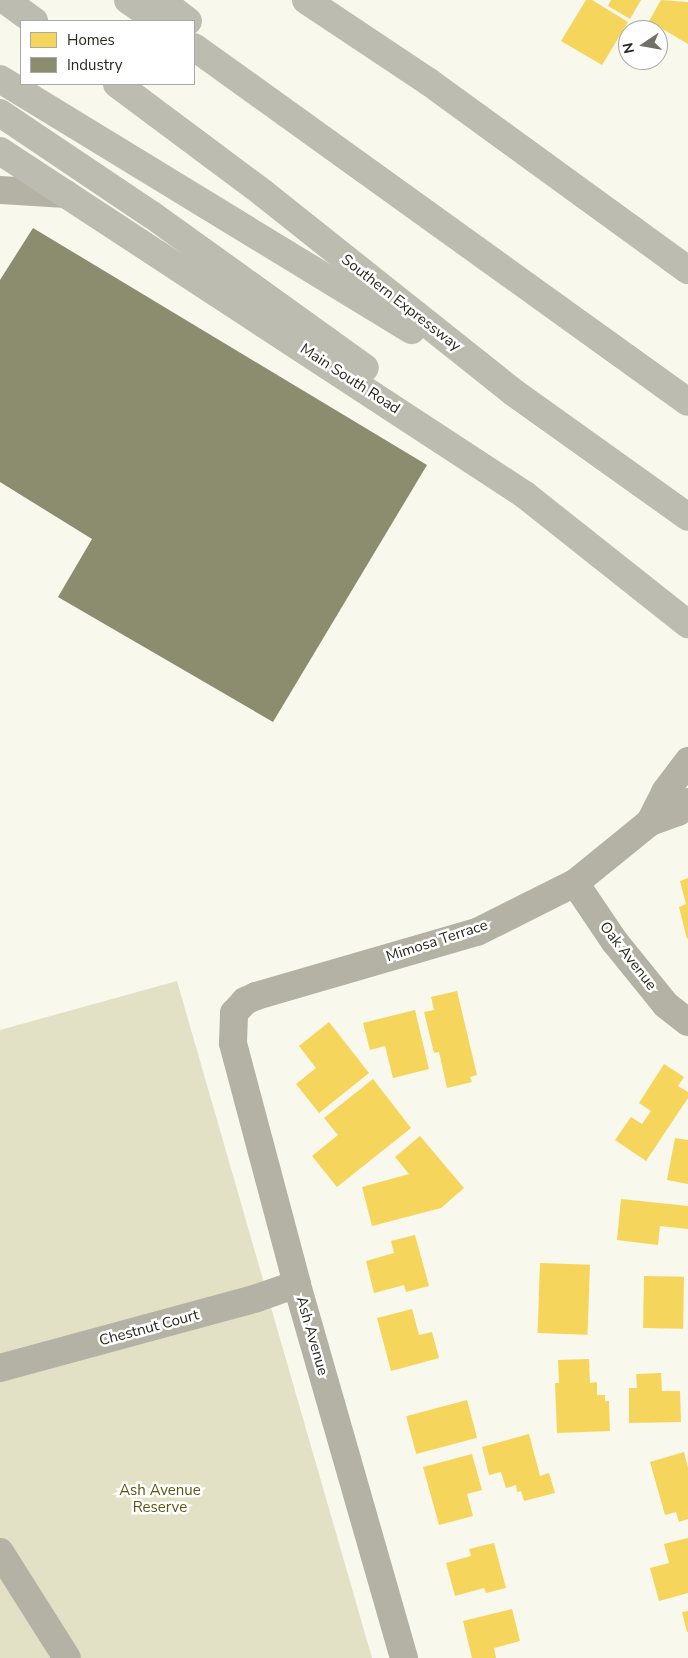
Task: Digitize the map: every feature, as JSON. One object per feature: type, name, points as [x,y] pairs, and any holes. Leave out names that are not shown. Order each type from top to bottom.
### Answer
[{"type":"highway","points":[[5,0],[33,20]]},
{"type":"highway","points":[[128,0],[157,20]]},
{"type":"highway","points":[[160,0],[187,20]]},
{"type":"highway","points":[[306,0],[429,82],[688,270]]},
{"type":"highway","points":[[195,27],[542,300]]},
{"type":"highway","points":[[195,48],[542,300],[688,402]]},
{"type":"highway","points":[[0,79],[514,392]]},
{"type":"highway","name":"Southern Expressway","points":[[118,85],[263,193],[514,392],[688,518]]},
{"type":"highway","points":[[0,112],[152,215],[356,361],[524,495]]},
{"type":"highway","name":"Main South Road","points":[[0,151],[524,495],[688,624]]},
{"type":"street","points":[[0,190],[66,194]]},
{"type":"street","name":"Mimosa Terrace","points":[[650,822],[665,792],[688,761]]},
{"type":"street","name":"Mimosa Terrace","points":[[234,1013],[245,1001],[256,996],[477,932],[575,883],[650,822],[678,812],[688,802]]},
{"type":"street","name":"Oak Avenue","points":[[575,883],[615,942],[666,1005],[688,1022]]},
{"type":"street","name":"Ash Avenue","points":[[234,1013],[233,1043],[297,1284],[404,1658]]},
{"type":"street","name":"Chestnut Court","points":[[0,1368],[257,1298],[297,1284]]},
{"type":"street","points":[[0,1552],[67,1658]]},
{"type":"green space","name":"Ash Avenue Reserve","points":[[177,981],[372,1658],[0,1658],[0,1030]]},
{"type":"building: Homes","points":[[586,0],[592,0],[625,20],[618,20],[618,39],[602,65],[561,41]]},
{"type":"building: Homes","points":[[611,0],[641,0],[630,19],[608,6]]},
{"type":"building: Homes","points":[[661,0],[688,2],[688,44],[668,32],[668,20],[650,20]]},
{"type":"building: Homes","points":[[688,878],[687,939],[679,907],[686,904],[680,881]]},
{"type":"building: Homes","points":[[457,991],[477,1075],[470,1077],[472,1082],[447,1088],[439,1052],[434,1053],[424,1012],[434,1010],[431,997]]},
{"type":"building: Homes","points":[[415,1010],[429,1069],[393,1078],[385,1046],[370,1050],[363,1023]]},
{"type":"building: Homes","points":[[329,1022],[369,1073],[319,1113],[296,1084],[316,1068],[299,1046]]},
{"type":"building: Homes","points":[[664,1064],[684,1077],[678,1086],[688,1092],[688,1098],[646,1161],[615,1140],[631,1117],[642,1124],[651,1111],[639,1103]]},
{"type":"building: Homes","points":[[373,1079],[411,1128],[337,1187],[312,1156],[338,1135],[324,1118]]},
{"type":"building: Homes","points":[[420,1136],[464,1188],[441,1208],[372,1226],[362,1187],[409,1174],[395,1157]]},
{"type":"building: Homes","points":[[675,1138],[688,1140],[688,1184],[667,1180]]},
{"type":"building: Homes","points":[[621,1199],[688,1206],[688,1229],[660,1226],[658,1245],[617,1240]]},
{"type":"building: Homes","points":[[415,1235],[429,1286],[406,1292],[404,1285],[374,1293],[366,1261],[394,1253],[391,1241]]},
{"type":"building: Homes","points":[[540,1263],[590,1265],[588,1335],[538,1333]]},
{"type":"building: Homes","points":[[644,1276],[684,1277],[683,1329],[643,1328]]},
{"type":"building: Homes","points":[[412,1309],[419,1335],[432,1332],[439,1358],[391,1371],[377,1318]]},
{"type":"building: Homes","points":[[589,1359],[590,1383],[597,1382],[597,1395],[605,1395],[605,1401],[609,1401],[610,1431],[557,1433],[555,1383],[559,1383],[558,1360]]},
{"type":"building: Homes","points":[[661,1373],[662,1391],[680,1391],[681,1422],[629,1423],[629,1388],[637,1388],[636,1374]]},
{"type":"building: Homes","points":[[467,1400],[477,1438],[416,1454],[406,1416]]},
{"type":"building: Homes","points":[[529,1434],[540,1476],[549,1473],[555,1493],[524,1501],[521,1491],[517,1492],[516,1485],[506,1488],[501,1472],[489,1475],[482,1447]]},
{"type":"building: Homes","points":[[684,1452],[688,1468],[688,1519],[679,1522],[676,1512],[665,1515],[650,1462]]},
{"type":"building: Homes","points":[[472,1454],[482,1490],[467,1494],[473,1516],[439,1525],[423,1467]]},
{"type":"building: Homes","points":[[688,1538],[688,1593],[659,1601],[650,1568],[669,1563],[664,1544]]},
{"type":"building: Homes","points":[[494,1543],[506,1588],[486,1593],[484,1588],[455,1596],[446,1563],[471,1556],[469,1549]]},
{"type":"building: Homes","points":[[512,1609],[520,1641],[494,1648],[496,1658],[472,1658],[463,1621]]},
{"type":"building: Homes","points":[[688,1611],[688,1632],[687,1632],[682,1612]]},
{"type":"building: Industry","points":[[33,228],[427,465],[273,722],[58,597],[92,539],[0,482],[0,280]]}]
